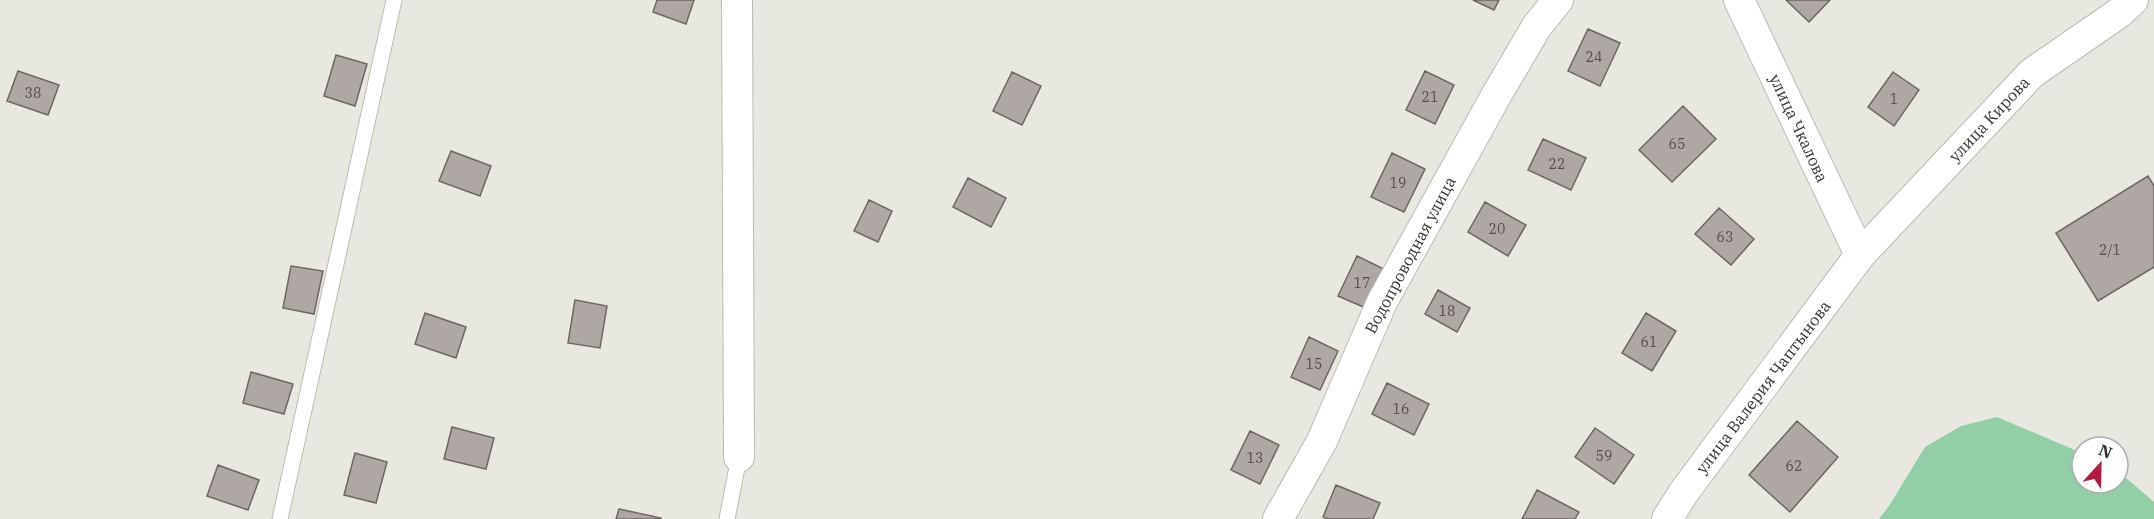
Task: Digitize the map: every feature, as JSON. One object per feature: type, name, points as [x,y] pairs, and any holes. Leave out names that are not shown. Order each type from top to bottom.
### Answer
[{"type":"street","points":[[737,0],[739,457]]},
{"type":"street","name":"Водопроводная улица","points":[[1278,519],[1322,441],[1382,302],[1497,94],[1537,26],[1558,0]]},
{"type":"street","name":"улица Чкалова","points":[[1738,0],[1860,255]]},
{"type":"street","name":"улица Кирова","points":[[1860,255],[2032,73],[2119,13],[2133,0]]},
{"type":"street","name":"улица Валерия Чаптынова","points":[[1667,519],[1684,492],[1860,255]]},
{"type":"lane","points":[[280,519],[394,0]]},
{"type":"lane","points":[[727,519],[739,457]]},
{"type":"green space","points":[[1997,417],[2070,448],[2070,495],[2130,495],[2130,481],[2154,502],[2154,519],[1879,519],[1925,447],[1961,426]]},
{"type":"building","points":[[657,0],[694,0],[686,24],[653,12]]},
{"type":"building","points":[[1473,0],[1499,0],[1494,10]]},
{"type":"building","points":[[1786,0],[1830,0],[1809,22]]},
{"type":"building","points":[[1588,29],[1620,43],[1600,86],[1568,71]]},
{"type":"building","points":[[336,55],[367,64],[355,106],[324,96]]},
{"type":"building","points":[[18,71],[59,85],[48,115],[7,101]]},
{"type":"building","points":[[1425,71],[1454,85],[1435,124],[1406,110]]},
{"type":"building","points":[[1012,72],[1041,86],[1022,125],[993,111]]},
{"type":"building","points":[[1893,72],[1919,90],[1894,126],[1868,107]]},
{"type":"building","points":[[1683,106],[1716,139],[1672,182],[1639,150]]},
{"type":"building","points":[[1543,139],[1586,158],[1571,190],[1528,170]]},
{"type":"building","points":[[451,151],[491,166],[480,196],[439,181]]},
{"type":"building","points":[[1392,153],[1425,169],[1404,212],[1371,197]]},
{"type":"building","points":[[2148,176],[2154,186],[2154,267],[2098,301],[2056,233]]},
{"type":"building","points":[[968,178],[1006,198],[991,227],[953,207]]},
{"type":"building","points":[[869,200],[892,211],[878,242],[854,231]]},
{"type":"building","points":[[1485,202],[1526,225],[1508,256],[1468,232]]},
{"type":"building","points":[[1719,208],[1754,239],[1731,265],[1695,234]]},
{"type":"building","points":[[1357,256],[1386,270],[1368,309],[1338,296]]},
{"type":"building","points":[[291,266],[323,271],[314,314],[283,308]]},
{"type":"building","points":[[1438,290],[1470,308],[1457,332],[1425,314]]},
{"type":"building","points":[[575,300],[607,306],[600,348],[568,343]]},
{"type":"building","points":[[425,313],[466,327],[456,358],[415,344]]},
{"type":"building","points":[[1646,313],[1676,331],[1652,371],[1622,353]]},
{"type":"building","points":[[1309,337],[1338,351],[1320,390],[1291,377]]},
{"type":"building","points":[[251,372],[293,384],[284,414],[243,403]]},
{"type":"building","points":[[1387,383],[1429,404],[1414,435],[1372,414]]},
{"type":"building","points":[[1797,421],[1838,457],[1790,512],[1749,475]]},
{"type":"building","points":[[452,427],[494,438],[486,469],[444,459]]},
{"type":"building","points":[[1595,428],[1634,455],[1614,484],[1575,457]]},
{"type":"building","points":[[1250,431],[1279,445],[1260,484],[1231,470]]},
{"type":"building","points":[[355,453],[387,462],[376,503],[344,495]]},
{"type":"building","points":[[218,465],[259,480],[248,510],[207,496]]},
{"type":"building","points":[[1336,485],[1380,503],[1373,519],[1323,517]]},
{"type":"building","points":[[1537,490],[1579,512],[1575,519],[1522,519]]},
{"type":"building","points":[[619,509],[661,518],[661,519],[616,519]]}]
